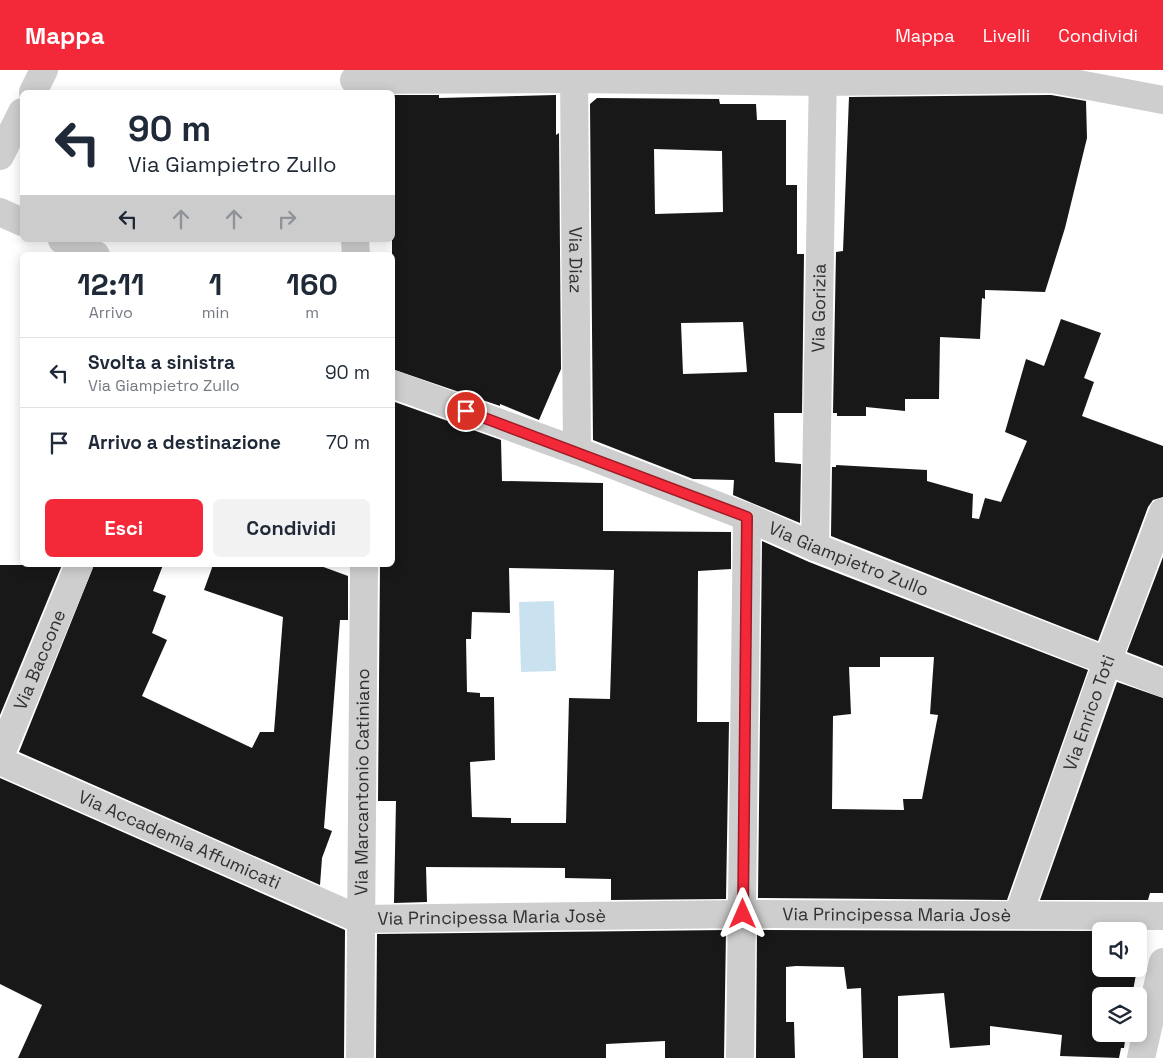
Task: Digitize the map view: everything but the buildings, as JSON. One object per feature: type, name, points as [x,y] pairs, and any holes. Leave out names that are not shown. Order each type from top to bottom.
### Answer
[{"type":"street","points":[[34,90],[44,70]]},
{"type":"street","points":[[354,81],[574,74],[1052,79],[1163,100]]},
{"type":"street","name":"Via Diaz","points":[[574,74],[576,451]]},
{"type":"street","name":"Via Gorizia","points":[[815,547],[823,76]]},
{"type":"street","points":[[0,156],[20,116]]},
{"type":"street","points":[[0,212],[20,221]]},
{"type":"street","points":[[67,242],[89,252]]},
{"type":"street","name":"Via Giampietro Zullo","points":[[395,385],[576,451],[747,517],[815,547],[1163,683]]},
{"type":"street","name":"Via Enrico Toti","points":[[1019,913],[1107,662],[1163,512]]},
{"type":"street","points":[[740,1058],[747,517]]},
{"type":"street","name":"Via Baccone","points":[[0,756],[78,567]]},
{"type":"street","name":"Via Marcantonio Catiniano","points":[[358,567],[360,1058]]},
{"type":"street","name":"Via Accademia Affumicati","points":[[0,760],[359,919]]},
{"type":"street","name":"Via Principessa Maria Josè","points":[[359,919],[743,914],[1019,913],[1163,916]]},
{"type":"street","points":[[1141,1058],[1163,962]]},
{"type":"water","points":[[554,601],[556,671],[521,672],[519,602]]},
{"type":"route","points":[[466,411],[747,517],[743,914]]}]
